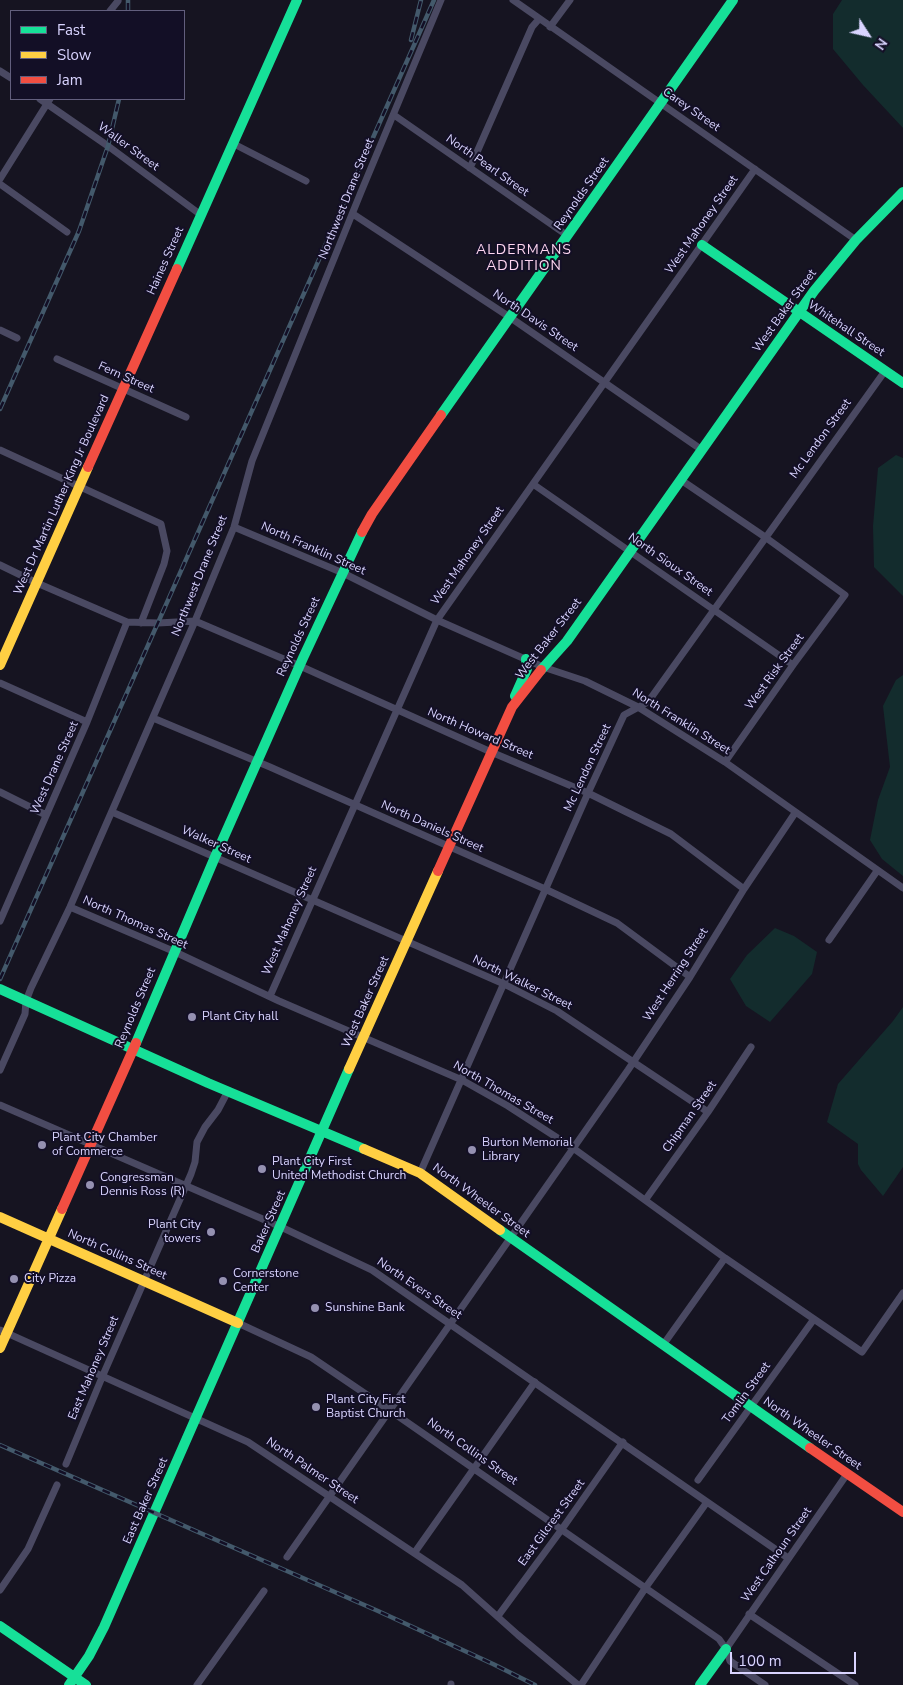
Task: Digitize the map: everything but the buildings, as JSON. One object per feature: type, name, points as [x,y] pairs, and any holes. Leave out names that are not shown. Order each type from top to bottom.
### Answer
[{"type":"main road","points":[[234,144],[297,0]]},
{"type":"main road","name":"Reynolds Street","points":[[0,1348],[3,1332],[91,1144],[173,952],[356,543],[372,514],[733,0]]},
{"type":"main road","name":"Haines Street","points":[[122,389],[234,144]]},
{"type":"main road","name":"West Baker Street","points":[[323,1132],[512,707],[568,641],[798,312],[856,240],[903,192]]},
{"type":"main road","name":"Whitehall Street","points":[[702,245],[903,383]]},
{"type":"main road","name":"West Dr Martin Luther King Jr Boulevard","points":[[0,665],[122,389]]},
{"type":"main road","points":[[512,707],[527,670],[526,659]]},
{"type":"main road","name":"North Wheeler Street","points":[[0,989],[228,1091],[420,1173],[903,1512]]},
{"type":"main road","name":"Baker Street","points":[[238,1323],[323,1132]]},
{"type":"main road","name":"North Collins Street","points":[[0,1217],[238,1323]]},
{"type":"main road","name":"East Baker Street","points":[[72,1681],[89,1656],[104,1627],[238,1323]]},
{"type":"main road","points":[[0,1626],[72,1681],[86,1685]]},
{"type":"main road","points":[[700,1685],[726,1649]]},
{"type":"street","name":"Northwest Drane Street","points":[[0,1070],[25,1014],[26,1001],[112,812],[234,527],[252,461],[441,0]]},
{"type":"street","name":"Carey Street","points":[[513,0],[856,240]]},
{"type":"street","points":[[550,27],[570,0]]},
{"type":"street","points":[[470,168],[532,27],[539,19]]},
{"type":"street","points":[[0,179],[48,101]]},
{"type":"street","name":"Waller Street","points":[[48,101],[201,215]]},
{"type":"street","name":"North Pearl Street","points":[[394,116],[568,236]]},
{"type":"street","points":[[234,144],[306,181]]},
{"type":"street","name":"West Mahoney Street","points":[[270,996],[437,620],[755,169]]},
{"type":"street","points":[[0,184],[68,232]]},
{"type":"street","name":"North Davis Street","points":[[353,214],[510,318],[702,450]]},
{"type":"street","points":[[0,330],[17,338]]},
{"type":"street","name":"Fern Street","points":[[57,358],[186,417]]},
{"type":"street","name":"Mc Lendon Street","points":[[420,1173],[624,715],[648,702],[885,370]]},
{"type":"street","points":[[0,450],[161,524],[167,551],[142,623]]},
{"type":"street","points":[[681,480],[765,537]]},
{"type":"street","name":"North Sioux Street","points":[[533,484],[793,665]]},
{"type":"street","name":"North Franklin Street","points":[[234,527],[343,573],[437,620],[544,667],[585,681],[638,707],[725,762],[903,888]]},
{"type":"street","name":"West Risk Street","points":[[725,762],[845,595],[765,537]]},
{"type":"street","points":[[0,565],[128,622],[158,624],[195,621]]},
{"type":"street","name":"North Howard Street","points":[[195,621],[588,793],[672,834],[744,889]]},
{"type":"street","name":"West Drane Street","points":[[0,921],[87,722],[128,622]]},
{"type":"street","points":[[0,684],[87,722]]},
{"type":"street","name":"North Daniels Street","points":[[153,718],[355,805],[617,923],[690,977]]},
{"type":"street","points":[[0,792],[46,815]]},
{"type":"street","name":"Walker Street","points":[[112,812],[311,900]]},
{"type":"street","name":"West Herring Street","points":[[287,1557],[633,1062],[795,813]]},
{"type":"street","points":[[829,940],[877,871]]},
{"type":"street","name":"North Walker Street","points":[[311,900],[504,984],[557,1011],[708,1112]]},
{"type":"street","name":"North Thomas Street","points":[[70,907],[462,1080],[508,1106],[574,1148],[725,1258],[862,1352],[903,1293]]},
{"type":"street","name":"Chipman Street","points":[[646,1200],[751,1048]]},
{"type":"street","points":[[144,1281],[195,1162],[197,1142],[228,1091]]},
{"type":"street","name":"North Evers Street","points":[[0,1105],[281,1227],[372,1270],[788,1558]]},
{"type":"street","points":[[663,1345],[725,1258]]},
{"type":"street","name":"East Mahoney Street","points":[[66,1464],[102,1375],[144,1281]]},
{"type":"street","name":"Tomlin Street","points":[[698,1480],[814,1319]]},
{"type":"street","name":"North Collins Street","points":[[238,1323],[311,1357],[389,1410],[719,1639],[726,1649],[730,1661],[765,1685]]},
{"type":"street","name":"North Palmer Street","points":[[3,1332],[248,1442],[416,1552],[462,1585],[518,1635],[580,1685]]},
{"type":"street","points":[[416,1552],[535,1382]]},
{"type":"street","name":"East Gilcrest Street","points":[[498,1616],[562,1529],[622,1442]]},
{"type":"street","name":"West Calhoun Street","points":[[726,1649],[847,1474]]},
{"type":"street","points":[[0,1590],[28,1549],[57,1485]]},
{"type":"street","points":[[580,1685],[646,1587],[707,1502]]},
{"type":"street","points":[[197,1685],[264,1591]]},
{"type":"street","points":[[750,1614],[854,1685]]},
{"type":"green space","points":[[842,0],[903,0],[903,128],[833,49],[833,14]]},
{"type":"green space","points":[[896,455],[903,458],[903,596],[874,567],[873,526],[878,468]]},
{"type":"green space","points":[[903,675],[903,876],[882,859],[870,840],[878,800],[890,767],[883,706],[896,680]]},
{"type":"green space","points":[[775,928],[794,936],[817,952],[812,974],[770,1022],[746,1006],[730,979],[747,955]]},
{"type":"green space","points":[[903,1007],[903,1167],[883,1196],[858,1164],[858,1144],[827,1122],[838,1084]]},
{"type":"railway","points":[[128,0],[128,10]]},
{"type":"railway","points":[[411,40],[421,0]]},
{"type":"railway","points":[[0,979],[434,0]]},
{"type":"railway","points":[[0,409],[79,231],[108,146],[119,100]]},
{"type":"railway","points":[[0,1445],[378,1611],[535,1685]]},
{"type":"traffic: fast","points":[[177,269],[297,0]]},
{"type":"traffic: fast","points":[[441,415],[733,0]]},
{"type":"traffic: fast","points":[[541,670],[567,641],[814,291],[856,240],[903,192]]},
{"type":"traffic: fast","points":[[702,245],[903,383]]},
{"type":"traffic: fast","points":[[136,1043],[215,857],[303,658],[362,532]]},
{"type":"traffic: fast","points":[[515,696],[527,669],[526,659]]},
{"type":"traffic: fast","points":[[0,989],[208,1083],[364,1149]]},
{"type":"traffic: fast","points":[[69,1685],[89,1656],[104,1627],[349,1069]]},
{"type":"traffic: fast","points":[[500,1230],[810,1448]]},
{"type":"traffic: fast","points":[[0,1626],[86,1685]]},
{"type":"traffic: fast","points":[[700,1685],[726,1649]]},
{"type":"traffic: slow","points":[[0,665],[88,467]]},
{"type":"traffic: slow","points":[[349,1069],[438,871]]},
{"type":"traffic: slow","points":[[364,1149],[420,1173],[500,1230]]},
{"type":"traffic: slow","points":[[0,1348],[62,1209]]},
{"type":"traffic: slow","points":[[0,1217],[238,1323]]},
{"type":"traffic: jam","points":[[88,467],[177,269]]},
{"type":"traffic: jam","points":[[362,532],[372,514],[441,415]]},
{"type":"traffic: jam","points":[[438,871],[512,707],[541,670]]},
{"type":"traffic: jam","points":[[62,1209],[136,1043]]},
{"type":"traffic: jam","points":[[810,1448],[903,1512]]},
{"type":"place","name":"Plant City hall","points":[[192,1017]]},
{"type":"place","name":"Plant City Chamber of Commerce","points":[[42,1145]]},
{"type":"place","name":"Burton Memorial Library","points":[[472,1150]]},
{"type":"place","name":"Plant City First United Methodist Church","points":[[262,1169]]},
{"type":"place","name":"Congressman Dennis Ross (R)","points":[[90,1185]]},
{"type":"place","name":"Plant City towers","points":[[211,1232]]},
{"type":"place","name":"City Pizza","points":[[14,1279]]},
{"type":"place","name":"Cornerstone Center","points":[[223,1281]]},
{"type":"place","name":"Sunshine Bank","points":[[315,1308]]},
{"type":"place","name":"Plant City First Baptist Church","points":[[316,1407]]},
{"type":"district","name":"ALDERMANS ADDITION","points":[[524,260]]}]
